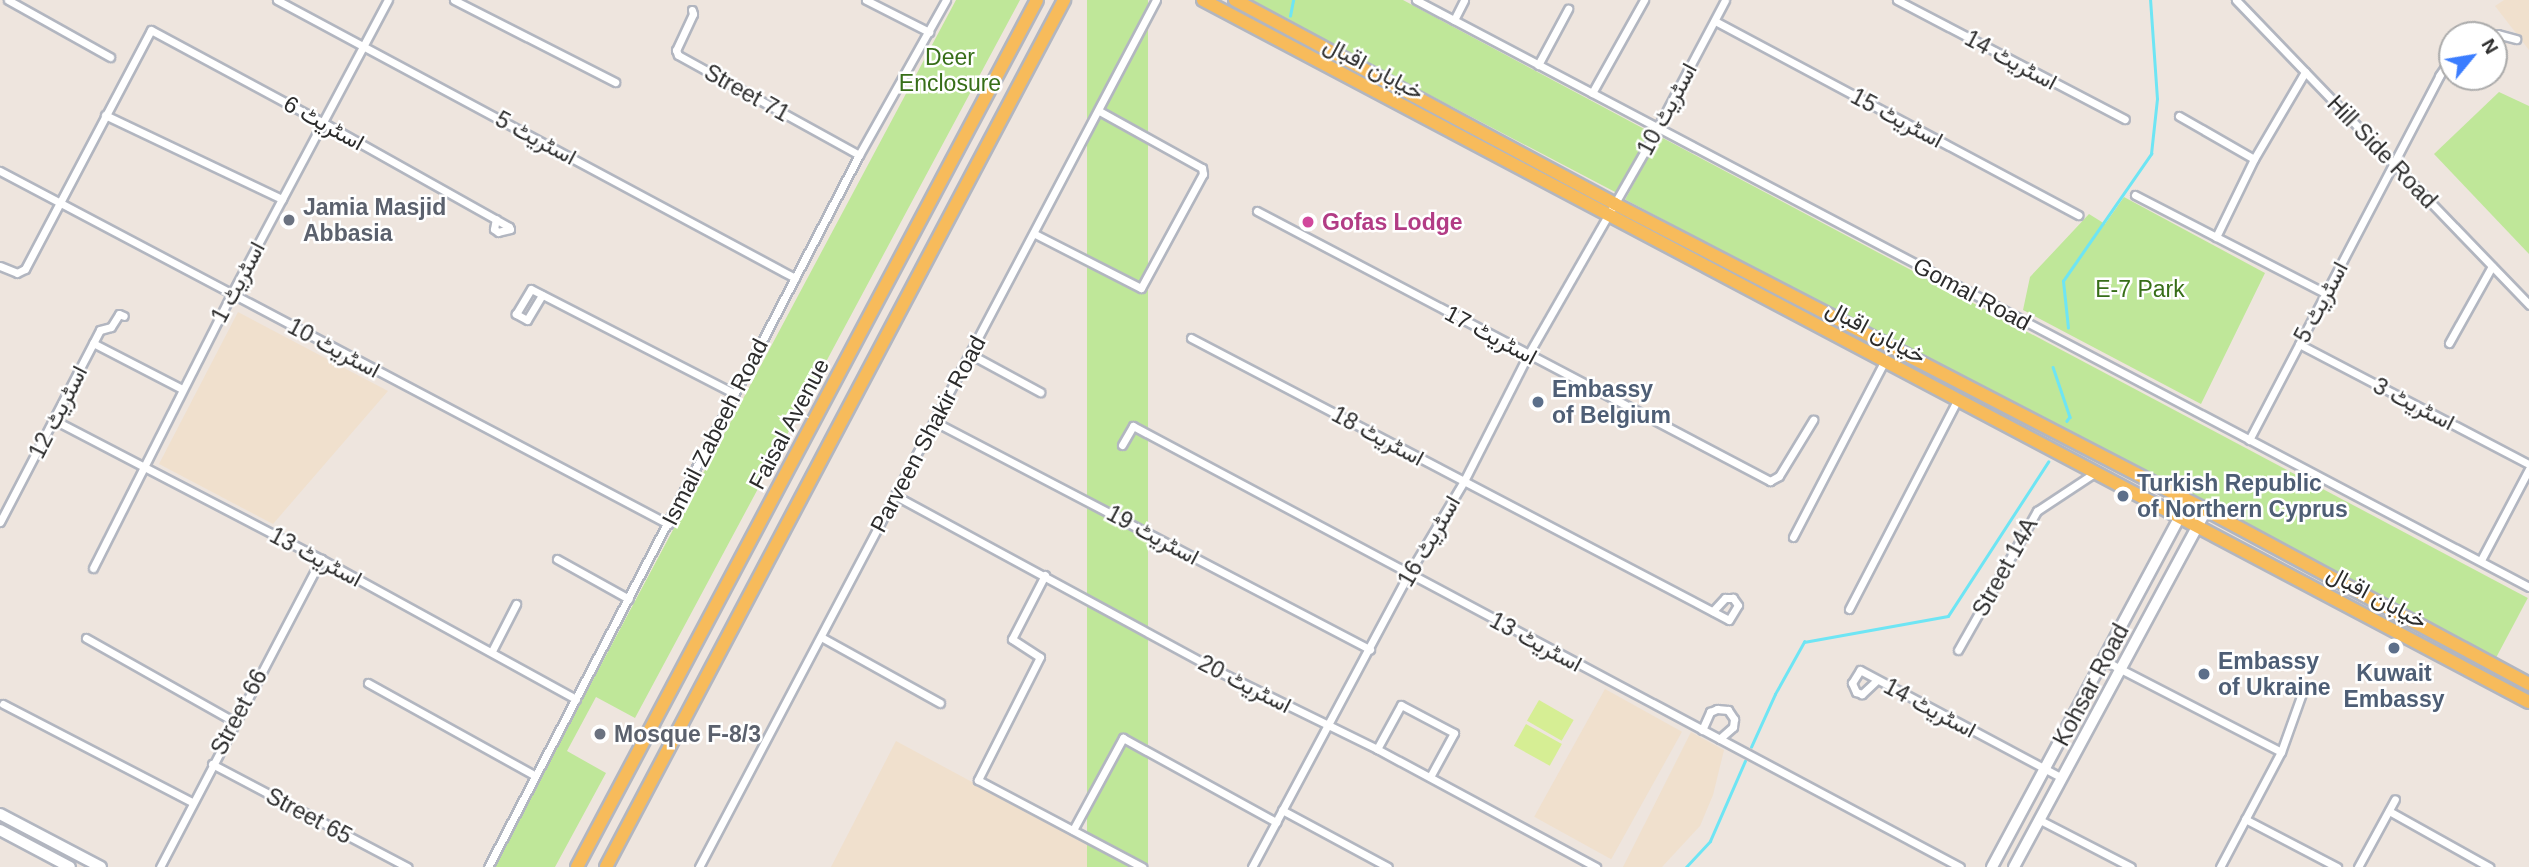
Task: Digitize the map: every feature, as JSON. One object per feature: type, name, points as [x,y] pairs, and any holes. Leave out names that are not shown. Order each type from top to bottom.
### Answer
[{"type":"main road","name":"Faisal Avenue","points":[[577,867],[1037,0]]},
{"type":"main road","name":"Faisal Avenue","points":[[606,867],[686,710],[1064,0]]},
{"type":"main road","name":"خیابان اقبال","points":[[1203,0],[1608,217],[2097,471],[2180,518],[2529,702]]},
{"type":"main road","name":"خیابان اقبال","points":[[1236,0],[1615,204],[2206,510],[2529,684]]},
{"type":"main road","points":[[664,700],[669,716],[676,716],[686,710]]},
{"type":"main road","points":[[648,730],[664,728],[670,742]]},
{"type":"street","points":[[8,0],[110,57]]},
{"type":"street","name":"اسٹریٹ 5","points":[[277,0],[794,278]]},
{"type":"street","name":"اسٹریٹ 1","points":[[93,568],[182,389],[388,0]]},
{"type":"street","points":[[454,0],[615,82]]},
{"type":"street","points":[[866,0],[929,32]]},
{"type":"street","name":"Ismail Zabeeh Road","points":[[488,867],[794,278],[946,0]]},
{"type":"street","name":"Parveen Shakir Road","points":[[699,867],[1156,0]]},
{"type":"street","name":"Gomal Road","points":[[1416,0],[2529,587]]},
{"type":"street","points":[[1454,20],[1464,0]]},
{"type":"street","points":[[1592,93],[1644,0]]},
{"type":"street","name":"اسٹریٹ 10","points":[[1608,217],[1725,0]]},
{"type":"street","name":"اسٹریٹ 14","points":[[1897,0],[2125,120]]},
{"type":"street","name":"Hill Side Road","points":[[2236,0],[2529,304]]},
{"type":"street","points":[[1538,65],[1567,9]]},
{"type":"street","name":"Street 71","points":[[692,10],[693,14],[679,41],[678,55],[859,155]]},
{"type":"street","name":"اسٹریٹ 15","points":[[1714,21],[2079,215]]},
{"type":"street","name":"اسٹریٹ 6","points":[[106,115],[151,30],[496,219]]},
{"type":"street","points":[[2508,37],[2516,39]]},
{"type":"street","points":[[2216,237],[2254,159],[2305,72]]},
{"type":"street","name":"اسٹریٹ 5","points":[[2249,440],[2438,82]]},
{"type":"street","points":[[1035,234],[1141,288],[1203,170],[1099,111]]},
{"type":"street","points":[[0,265],[17,272],[25,269],[106,115],[282,199]]},
{"type":"street","points":[[2179,116],[2254,159]]},
{"type":"street","name":"اسٹریٹ 10","points":[[0,171],[668,524]]},
{"type":"street","points":[[2135,195],[2325,293]]},
{"type":"street","name":"اسٹریٹ 17","points":[[1257,211],[1770,481],[1779,476],[1813,419]]},
{"type":"street","name":"اسٹریٹ 16","points":[[1252,867],[1408,575],[1464,481],[1528,355],[1608,217]]},
{"type":"street","points":[[2449,343],[2492,266]]},
{"type":"street","points":[[542,295],[735,394]]},
{"type":"street","name":"اسٹریٹ 12","points":[[0,522],[100,330],[111,327],[119,314],[124,316]]},
{"type":"street","name":"اسٹریٹ 18","points":[[1191,338],[1713,611]]},
{"type":"street","points":[[93,343],[182,389]]},
{"type":"street","name":"اسٹریٹ 3","points":[[2299,344],[2529,464]]},
{"type":"street","points":[[970,354],[1040,392]]},
{"type":"street","points":[[1793,537],[1885,360]]},
{"type":"street","points":[[1849,609],[1958,398]]},
{"type":"street","name":"اسٹریٹ 13","points":[[54,420],[321,559],[576,699]]},
{"type":"street","name":"اسٹریٹ 19","points":[[935,422],[1370,649]]},
{"type":"street","name":"اسٹریٹ 13","points":[[1122,445],[1133,426],[1960,867]]},
{"type":"street","points":[[2481,561],[2529,469]]},
{"type":"street","name":"Street 14A","points":[[1958,650],[2036,510],[2097,471]]},
{"type":"street","name":"اسٹریٹ 20","points":[[896,496],[1214,669],[1377,749],[1596,867]]},
{"type":"street","name":"Kohsar Road","points":[[1992,867],[2105,661],[2188,501]]},
{"type":"street","name":"Kohsar Road","points":[[2014,867],[2206,510]]},
{"type":"street","name":"Street 66","points":[[160,867],[321,559]]},
{"type":"street","points":[[557,559],[629,599]]},
{"type":"street","points":[[1045,575],[1012,637],[1013,642],[1040,657],[978,780],[1142,867]]},
{"type":"street","points":[[492,651],[516,604]]},
{"type":"street","points":[[821,637],[940,703]]},
{"type":"street","points":[[86,638],[235,722]]},
{"type":"street","points":[[2105,661],[2281,752]]},
{"type":"street","name":"اسٹریٹ 14","points":[[1877,680],[1863,694],[1856,692],[1852,683],[1860,670],[2046,769]]},
{"type":"street","points":[[368,683],[534,775]]},
{"type":"street","points":[[2220,867],[2281,752],[2305,685]]},
{"type":"street","points":[[3,704],[192,802]]},
{"type":"street","points":[[1377,749],[1401,705],[1454,733],[1430,777]]},
{"type":"street","points":[[1702,730],[1710,712],[1717,709],[1728,710],[1734,719],[1733,727],[1719,739]]},
{"type":"street","points":[[1073,830],[1123,738],[1276,822]]},
{"type":"street","name":"Street 65","points":[[212,764],[407,867]]},
{"type":"street","points":[[2046,769],[2062,778]]},
{"type":"street","points":[[2358,867],[2395,799]]},
{"type":"street","points":[[1283,810],[1388,867]]},
{"type":"street","points":[[2389,811],[2489,867]]},
{"type":"street","points":[[0,814],[101,867]]},
{"type":"street","points":[[2245,819],[2337,867]]},
{"type":"street","points":[[2040,820],[2131,867]]},
{"type":"street","points":[[0,830],[70,867]]},
{"type":"shaded area","points":[[2504,0],[2529,0],[2529,50],[2508,21],[2495,6]]},
{"type":"shaded area","points":[[238,312],[388,391],[273,524],[159,464]]},
{"type":"shaded area","points":[[1605,689],[1682,732],[1611,859],[1534,817]]},
{"type":"shaded area","points":[[1691,732],[1724,750],[1713,795],[1700,826],[1662,867],[1623,867]]},
{"type":"shaded area","points":[[896,741],[1130,867],[831,867]]},
{"type":"green space","name":"Deer Enclosure","points":[[956,0],[1020,0],[635,718],[596,697],[567,751],[606,773],[555,867],[493,867]]},
{"type":"green space","points":[[1087,0],[1148,0],[1148,867],[1087,867]]},
{"type":"green space","points":[[1248,0],[1403,0],[1650,132],[1617,193]]},
{"type":"green space","points":[[2499,92],[2529,106],[2529,254],[2434,154]]},
{"type":"green space","points":[[1659,136],[2528,598],[2494,662],[1625,200]]},
{"type":"green space","name":"E-7 Park","points":[[2124,197],[2265,273],[2201,404],[2023,310],[2030,277],[2089,214],[2105,224]]},
{"type":"green space","points":[[1539,700],[1574,720],[1562,741],[1527,721]]},
{"type":"green space","points":[[1526,724],[1562,744],[1550,766],[1514,746]]},
{"type":"waterway","points":[[1290,16],[1293,0]]},
{"type":"waterway","points":[[2068,328],[2063,281],[2151,154],[2157,99],[2150,0]]},
{"type":"waterway","points":[[2053,367],[2070,417],[2067,421]]},
{"type":"waterway","points":[[1751,747],[1775,694],[1804,642],[1948,616],[2048,462]]},
{"type":"waterway","points":[[1686,867],[1710,841],[1745,761]]},
{"type":"place","name":"Jamia Masjid Abbasia","points":[[289,220]]},
{"type":"place","name":"Gofas Lodge","points":[[1308,222]]},
{"type":"place","name":"Embassy of Belgium","points":[[1538,402]]},
{"type":"place","name":"Turkish Republic of Northern Cyprus","points":[[2123,496]]},
{"type":"place","name":"Kuwait Embassy","points":[[2394,648]]},
{"type":"place","name":"Embassy of Ukraine","points":[[2204,674]]},
{"type":"place","name":"Mosque F-8/3","points":[[600,734]]}]
